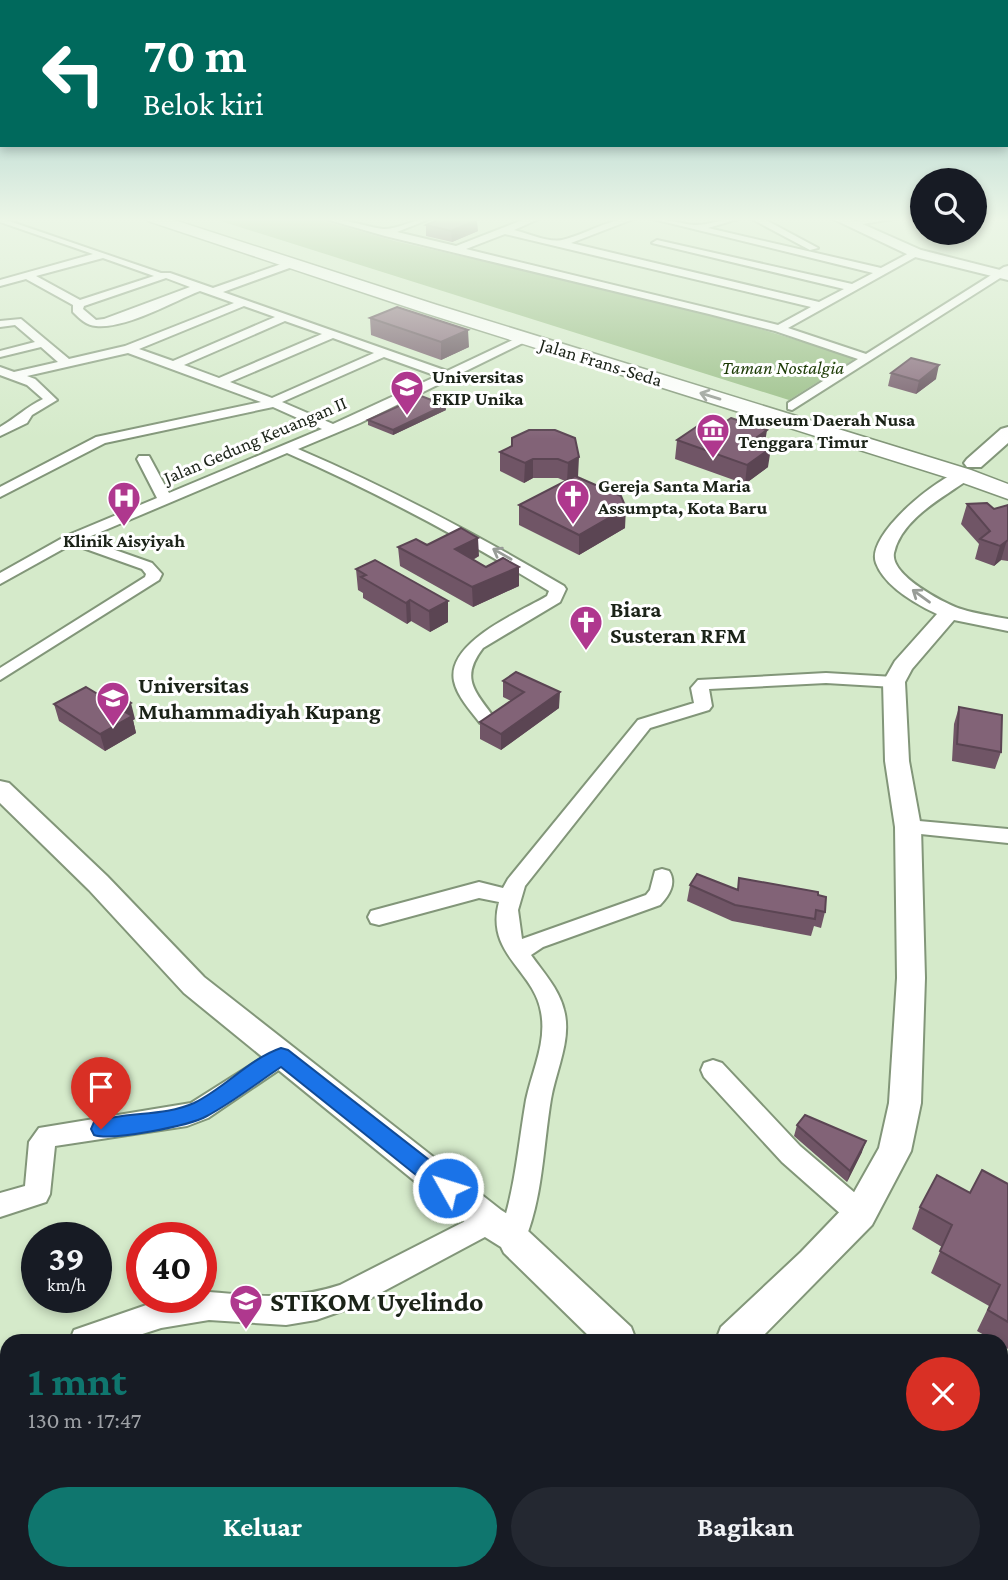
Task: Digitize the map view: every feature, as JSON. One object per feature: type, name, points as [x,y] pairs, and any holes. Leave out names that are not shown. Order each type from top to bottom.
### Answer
[{"type":"main road","name":"Jalan Frans-Seda","points":[[379,292],[582,356],[627,354],[792,406],[969,469],[1008,492]]},
{"type":"main road","name":"Jalan Frans-Seda","points":[[417,292],[603,355],[969,469],[1008,474]]},
{"type":"main road","points":[[969,469],[1008,433]]},
{"type":"street","points":[[57,292],[79,304],[116,292]]},
{"type":"street","points":[[79,304],[77,310],[85,318],[98,323],[119,318],[187,292]]},
{"type":"street","points":[[212,292],[447,375]]},
{"type":"street","points":[[661,292],[867,358]]},
{"type":"street","points":[[763,292],[821,306]]},
{"type":"street","points":[[779,329],[848,292]]},
{"type":"street","points":[[792,406],[975,292]]},
{"type":"street","points":[[6,378],[129,349],[243,303]]},
{"type":"street","points":[[172,366],[285,317]]},
{"type":"street","points":[[0,324],[16,321],[66,363]]},
{"type":"street","points":[[219,382],[333,334]]},
{"type":"street","name":"Jalan Gedung Keuangan II","points":[[0,579],[71,539],[288,449],[525,338]]},
{"type":"street","points":[[0,354],[41,344]]},
{"type":"street","points":[[129,349],[274,402],[333,429]]},
{"type":"street","points":[[3,490],[101,440],[274,402],[383,352]]},
{"type":"street","points":[[0,432],[22,420],[27,412],[51,400],[31,382],[6,378]]},
{"type":"street","points":[[288,449],[369,484],[461,531],[553,583],[559,591],[554,599],[477,644],[469,653],[460,677],[461,685],[486,719]]},
{"type":"street","points":[[144,459],[165,499]]},
{"type":"street","points":[[969,469],[914,510],[893,534],[883,557],[889,571],[931,604],[950,612],[1008,625]]},
{"type":"street","points":[[0,675],[151,580],[154,575],[147,566],[71,539]]},
{"type":"street","points":[[740,1334],[860,1214],[895,1151],[905,1103],[911,978],[908,827],[897,761],[894,682],[950,612]]},
{"type":"street","points":[[102,1334],[161,1314],[209,1306],[286,1311],[316,1306],[346,1296],[501,1228],[526,1199],[533,1130],[555,1031],[551,1006],[537,979],[517,954],[506,926],[510,897],[530,864],[640,728],[651,721],[703,706],[700,688],[704,684],[826,678],[894,682]]},
{"type":"street","points":[[0,789],[98,883],[194,985],[501,1228],[612,1334]]},
{"type":"street","points":[[908,827],[1008,836]]},
{"type":"street","points":[[517,954],[535,941],[653,900],[660,892],[662,876]]},
{"type":"street","points":[[379,917],[479,890],[510,897]]},
{"type":"street","points":[[0,1205],[37,1194],[42,1142],[48,1136],[187,1115],[209,1105],[281,1056]]},
{"type":"street","points":[[713,1070],[792,1154],[860,1214]]},
{"type":"green space","name":"Taman Nostalgia","points":[[445,292],[618,292],[694,309],[856,358],[789,400]]},
{"type":"building","points":[[397,307],[468,330],[441,342],[370,318]]},
{"type":"building","points":[[911,358],[939,365],[919,381],[891,373]]},
{"type":"building","name":"Universitas FKIP Unika","points":[[421,396],[445,405],[393,430],[368,420]]},
{"type":"building","points":[[731,418],[767,430],[750,442],[771,448],[747,465],[677,440],[699,425],[713,430]]},
{"type":"building","points":[[529,430],[555,430],[575,438],[579,457],[568,463],[558,459],[533,459],[525,463],[500,452],[512,446],[512,438]]},
{"type":"building","points":[[575,476],[621,496],[626,508],[579,535],[519,505]]},
{"type":"building","points":[[987,503],[994,509],[1008,505],[1008,540],[1000,546],[980,539],[990,531],[967,504]]},
{"type":"building","points":[[461,528],[478,538],[455,549],[486,567],[503,558],[519,567],[472,587],[398,547],[416,539],[427,545]]},
{"type":"building","points":[[375,560],[448,601],[429,611],[410,600],[406,603],[361,577],[366,575],[356,569]]},
{"type":"building","points":[[516,672],[560,692],[501,734],[480,722],[524,692],[503,681]]},
{"type":"building","points":[[86,687],[101,696],[111,690],[131,703],[120,709],[132,716],[100,734],[54,704]]},
{"type":"building","points":[[959,707],[1002,715],[1001,752],[957,744]]},
{"type":"building","points":[[697,874],[738,890],[739,878],[818,892],[818,895],[826,897],[825,912],[816,910],[815,919],[735,905],[690,885]]},
{"type":"building","points":[[805,1115],[866,1141],[850,1171],[797,1125]]},
{"type":"building","points":[[982,1170],[1008,1184],[1008,1322],[988,1310],[1000,1285],[940,1251],[952,1225],[920,1207],[937,1175],[970,1193]]},
{"type":"place","name":"Universitas FKIP Unika","points":[[407,417]]},
{"type":"place","name":"Museum Daerah Nusa Tenggara Timur","points":[[713,460]]},
{"type":"place","name":"Gereja Santa Maria Assumpta, Kota Baru","points":[[573,526]]},
{"type":"place","name":"Klinik Aisyiyah","points":[[124,528]]},
{"type":"place","name":"Biara Susteran RFM","points":[[586,652]]},
{"type":"place","name":"Universitas Muhammadiyah Kupang","points":[[113,728]]},
{"type":"place","name":"STIKOM Uyelindo","points":[[246,1331]]},
{"type":"route","points":[[101,1129],[145,1124],[199,1111],[281,1056],[448,1188]]}]
